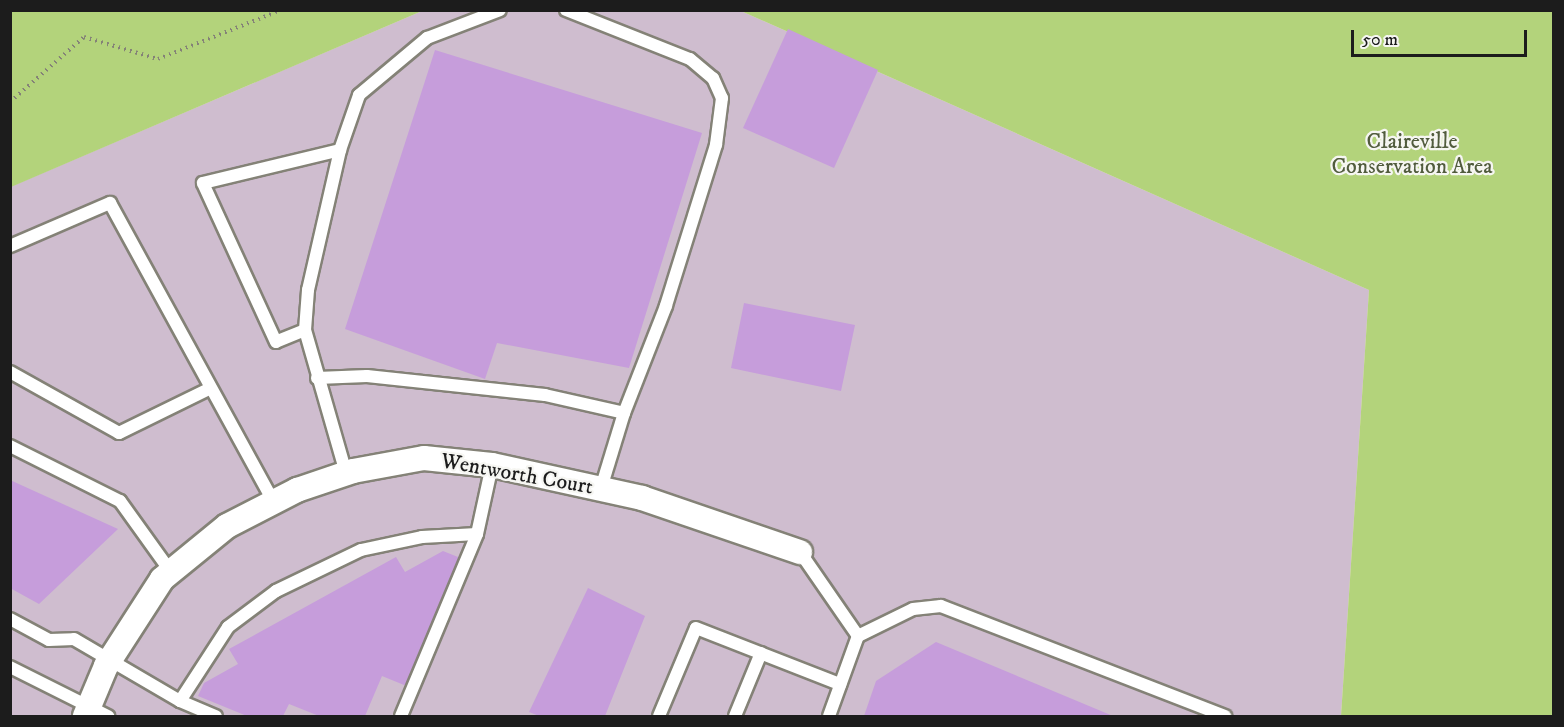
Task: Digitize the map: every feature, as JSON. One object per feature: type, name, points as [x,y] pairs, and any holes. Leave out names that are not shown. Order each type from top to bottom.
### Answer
[{"type":"street","name":"Wentworth Court","points":[[94,714],[110,660],[171,572],[227,526],[274,502],[346,473],[424,458],[492,465],[601,488],[800,552]]},
{"type":"lane","points":[[346,473],[305,330],[309,290],[340,150],[359,94],[427,38],[500,10]]},
{"type":"lane","points":[[566,10],[690,59],[713,78],[722,98],[716,146],[666,306],[624,413],[601,488]]},
{"type":"lane","points":[[305,330],[276,342],[203,183],[340,150]]},
{"type":"lane","points":[[10,246],[110,203],[274,502]]},
{"type":"lane","points":[[10,372],[118,433],[211,388]]},
{"type":"lane","points":[[317,378],[367,376],[545,395],[624,413]]},
{"type":"lane","points":[[10,446],[120,501],[171,572]]},
{"type":"lane","points":[[401,717],[477,534],[492,465]]},
{"type":"lane","points":[[180,701],[228,627],[276,591],[361,550],[422,537],[477,534]]},
{"type":"lane","points":[[800,552],[858,636]]},
{"type":"lane","points":[[828,717],[858,636],[913,609],[941,606],[1225,717]]},
{"type":"lane","points":[[10,619],[49,640],[74,639],[180,701],[216,717]]},
{"type":"lane","points":[[659,717],[696,628],[840,684]]},
{"type":"lane","points":[[735,717],[761,653]]},
{"type":"lane","points":[[11,668],[94,714]]},
{"type":"path","points":[[10,102],[84,37],[158,59],[281,10]]},
{"type":"shaded area","points":[[422,11],[741,11],[1369,290],[1341,716],[11,716],[10,187]]},
{"type":"green space","points":[[11,10],[422,10],[422,11],[11,187]]},
{"type":"green space","name":"Claireville Conservation Area","points":[[741,11],[1553,11],[1553,716],[1341,716],[1369,290]]},
{"type":"building","points":[[788,29],[878,70],[834,168],[743,128]]},
{"type":"building","points":[[435,50],[702,133],[629,368],[497,343],[485,379],[345,329]]},
{"type":"building","points":[[744,303],[855,325],[841,391],[731,368]]},
{"type":"building","points":[[10,480],[118,529],[39,604],[10,588]]},
{"type":"building","points":[[443,551],[463,559],[409,687],[382,676],[365,716],[319,716],[289,704],[283,716],[247,716],[198,696],[204,683],[238,664],[229,649],[396,557],[405,572]]},
{"type":"building","points":[[588,588],[645,616],[605,716],[539,716],[529,712]]},
{"type":"building","points":[[936,642],[1113,716],[864,716],[876,681]]}]
